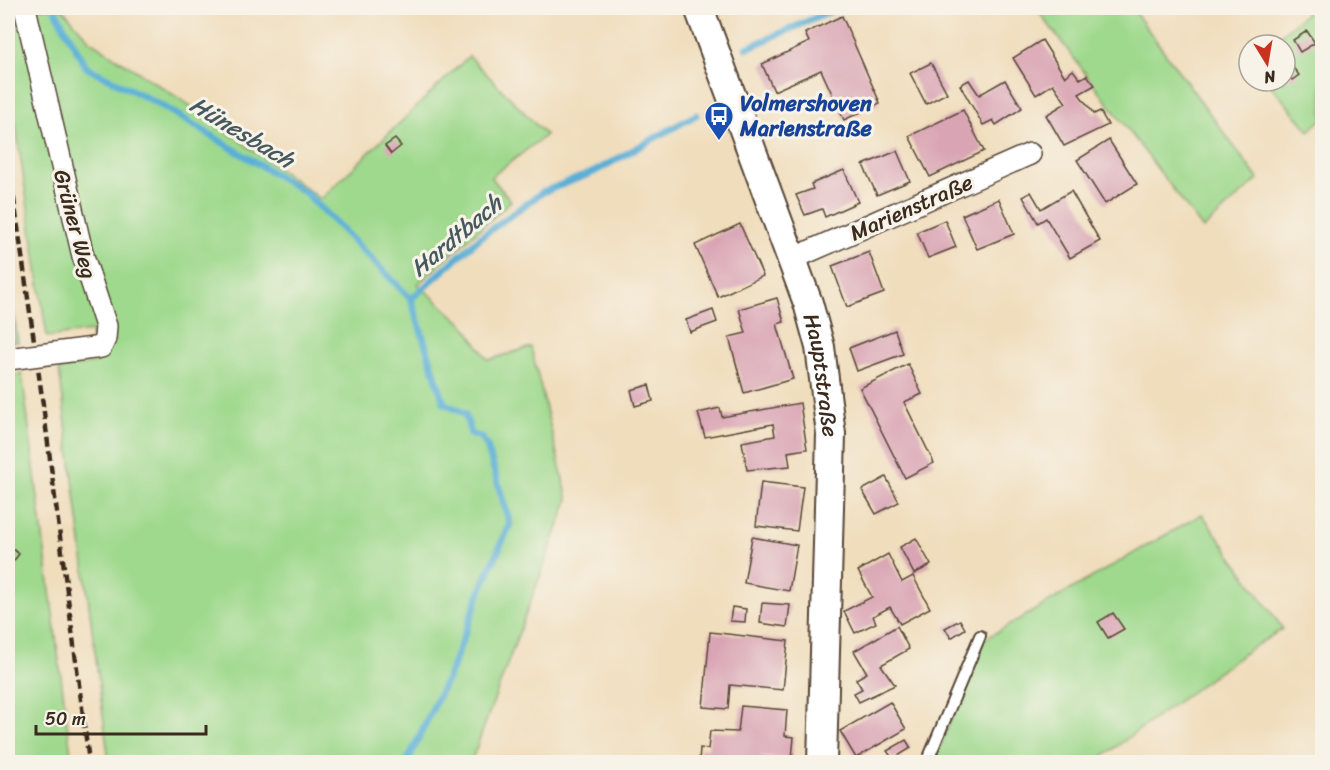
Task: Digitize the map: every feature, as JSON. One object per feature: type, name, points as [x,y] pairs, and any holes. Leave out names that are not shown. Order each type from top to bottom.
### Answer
[{"type":"main road","name":"Hauptstraße","points":[[699,8],[808,303],[820,348],[831,434],[822,762]]},
{"type":"street","name":"Grüner Weg","points":[[8,359],[101,347],[105,339],[106,326],[83,256],[25,8]]},
{"type":"street","name":"Marienstraße","points":[[792,259],[1030,154]]},
{"type":"lane","points":[[927,762],[980,636]]},
{"type":"green space","points":[[8,8],[62,8],[90,41],[191,106],[321,199],[469,56],[546,135],[491,177],[511,201],[418,284],[465,326],[488,360],[531,347],[568,500],[471,762],[109,762],[59,369],[96,363],[91,331],[47,337],[8,72]]},
{"type":"green space","points":[[1036,8],[1132,8],[1258,179],[1203,229]]},
{"type":"green space","points":[[1311,9],[1322,21],[1322,119],[1309,131],[1277,93],[1297,93],[1297,33],[1283,33]]},
{"type":"green space","points":[[8,275],[18,342],[8,343]]},
{"type":"green space","points":[[22,374],[72,762],[8,762],[8,376]]},
{"type":"green space","points":[[1202,514],[1283,629],[1250,649],[1095,762],[934,762],[983,640]]},
{"type":"building","points":[[842,16],[880,103],[844,120],[821,70],[774,91],[762,64],[809,42],[805,33]]},
{"type":"building","points":[[1307,31],[1315,43],[1300,52],[1297,47],[1297,37]]},
{"type":"building","points":[[1042,40],[1065,77],[1073,70],[1080,79],[1087,75],[1095,85],[1079,94],[1094,114],[1100,111],[1108,125],[1064,146],[1046,115],[1066,103],[1053,84],[1036,95],[1013,58]]},
{"type":"building","points":[[931,63],[947,93],[926,104],[910,73]]},
{"type":"building","points":[[969,80],[979,95],[1005,80],[1022,108],[996,125],[993,120],[983,125],[960,85]]},
{"type":"building","points":[[963,110],[984,151],[930,177],[909,136]]},
{"type":"building","points":[[395,139],[401,146],[391,154],[385,146]]},
{"type":"building","points":[[1109,140],[1137,184],[1105,204],[1077,160]]},
{"type":"building","points":[[897,151],[910,181],[877,195],[863,165]]},
{"type":"building","points":[[844,170],[858,202],[825,217],[822,209],[805,215],[796,195],[813,189],[811,184]]},
{"type":"building","points":[[1071,191],[1100,241],[1070,258],[1046,218],[1038,223],[1023,197],[1031,192],[1041,209]]},
{"type":"building","points":[[999,199],[1014,234],[977,249],[962,215]]},
{"type":"building","points":[[945,220],[956,247],[928,258],[917,232]]},
{"type":"building","points":[[740,224],[763,276],[718,297],[695,245]]},
{"type":"building","points":[[869,252],[884,293],[847,307],[832,266]]},
{"type":"building","points":[[777,298],[784,322],[777,324],[793,379],[744,393],[729,337],[746,333],[739,309]]},
{"type":"building","points":[[713,310],[717,322],[690,332],[686,320]]},
{"type":"building","points":[[895,330],[903,354],[857,371],[849,348]]},
{"type":"building","points":[[908,364],[922,394],[904,402],[934,463],[905,478],[860,388]]},
{"type":"building","points":[[649,385],[653,401],[635,406],[631,390]]},
{"type":"building","points":[[800,403],[807,449],[788,452],[790,466],[747,470],[742,442],[775,436],[773,424],[705,437],[698,413],[720,408],[722,417]]},
{"type":"building","points":[[886,477],[899,502],[876,514],[862,490]]},
{"type":"building","points":[[761,482],[803,487],[797,531],[756,526]]},
{"type":"building","points":[[752,537],[797,545],[789,591],[744,583]]},
{"type":"building","points":[[916,538],[931,565],[914,574],[900,547]]},
{"type":"building","points":[[8,545],[19,554],[8,568]]},
{"type":"building","points":[[888,554],[902,582],[913,576],[930,608],[900,624],[890,607],[873,616],[876,623],[855,633],[844,611],[872,597],[858,571]]},
{"type":"building","points":[[762,603],[790,605],[787,627],[760,623]]},
{"type":"building","points":[[732,607],[746,609],[745,622],[730,621]]},
{"type":"building","points":[[1113,613],[1124,629],[1108,638],[1098,622]]},
{"type":"building","points":[[960,620],[965,629],[951,638],[945,628]]},
{"type":"building","points":[[897,626],[909,649],[881,665],[895,685],[859,702],[854,693],[862,689],[856,679],[867,673],[854,651]]},
{"type":"building","points":[[710,632],[788,641],[783,690],[730,685],[728,709],[703,707]]},
{"type":"building","points":[[890,702],[906,729],[856,758],[840,731]]},
{"type":"building","points":[[741,706],[787,710],[785,736],[794,737],[792,759],[760,757],[760,762],[699,761],[700,748],[708,749],[710,731],[738,732]]},
{"type":"building","points":[[906,740],[911,748],[893,759],[887,751]]},
{"type":"waterway","name":"Hünesbach","points":[[54,8],[86,67],[159,104],[306,193],[411,299]]},
{"type":"waterway","name":"Hardtbach","points":[[747,48],[838,8]]},
{"type":"waterway","name":"Hardtbach","points":[[407,762],[452,668],[481,589],[510,524],[487,446],[481,437],[471,434],[465,414],[444,403],[411,299],[482,236],[543,192],[594,172],[696,115]]},
{"type":"railway","points":[[8,157],[42,397],[89,762]]},
{"type":"place","name":"Volmershoven Marienstraße","points":[[719,142]]}]
